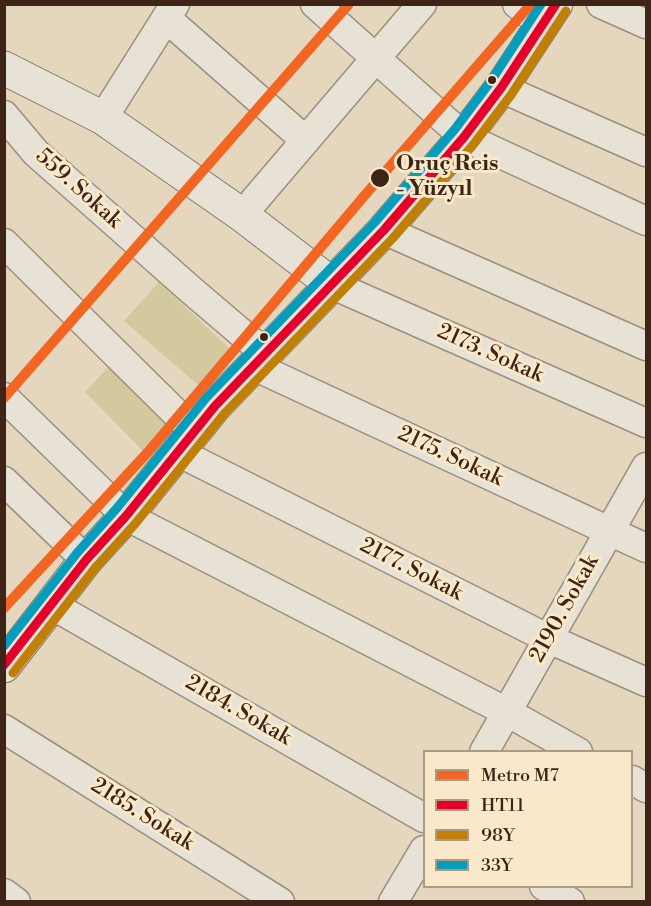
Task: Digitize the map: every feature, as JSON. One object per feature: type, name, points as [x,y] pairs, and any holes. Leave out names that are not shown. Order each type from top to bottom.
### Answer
[{"type":"main road","points":[[4,666],[86,560],[126,516],[215,406],[384,230],[464,137],[501,88],[549,15]]},
{"type":"main road","points":[[4,68],[103,118],[242,215],[333,285]]},
{"type":"street","points":[[315,4],[464,137],[646,220]]},
{"type":"street","points":[[242,215],[422,4]]},
{"type":"street","points":[[518,4],[549,15]]},
{"type":"street","points":[[602,4],[646,24]]},
{"type":"street","points":[[103,118],[171,11],[305,140]]},
{"type":"street","points":[[501,88],[646,152]]},
{"type":"street","name":"559. Sokak","points":[[4,114],[36,153],[191,290],[260,360]]},
{"type":"street","points":[[384,230],[646,346]]},
{"type":"street","name":"2177. Sokak","points":[[4,243],[186,442],[549,639],[646,682]]},
{"type":"street","name":"2173. Sokak","points":[[333,285],[646,423]]},
{"type":"street","name":"2175. Sokak","points":[[260,360],[646,548]]},
{"type":"street","points":[[4,397],[126,516],[507,712],[574,750]]},
{"type":"street","name":"2190. Sokak","points":[[485,750],[646,467]]},
{"type":"street","points":[[4,481],[86,560]]},
{"type":"street","name":"2184. Sokak","points":[[52,605],[423,817]]},
{"type":"street","name":"2185. Sokak","points":[[4,729],[280,902]]},
{"type":"street","points":[[393,902],[423,852]]},
{"type":"street","points":[[547,888],[570,902]]},
{"type":"street","points":[[4,893],[16,902]]},
{"type":"shaded area","points":[[159,282],[234,353],[204,390],[124,321]]},
{"type":"shaded area","points":[[113,362],[174,426],[147,455],[85,392]]},
{"type":"metro line","name":"M7","points":[[4,398],[349,4]]},
{"type":"metro line","name":"M7","points":[[4,608],[148,452],[365,195],[531,4]]},
{"type":"transit line","name":"33Y","points":[[4,646],[77,553],[117,508],[206,398],[375,222],[455,129],[491,81],[541,4]]},
{"type":"transit line","name":"HT11","points":[[4,665],[86,560],[126,516],[215,406],[384,230],[464,137],[501,88],[556,4]]},
{"type":"transit line","name":"98Y","points":[[13,673],[95,568],[135,524],[224,414],[393,238],[473,145],[511,95],[566,11]]},
{"type":"place","name":"Oruç Reis - Yüzyıl","points":[[380,178]]}]
